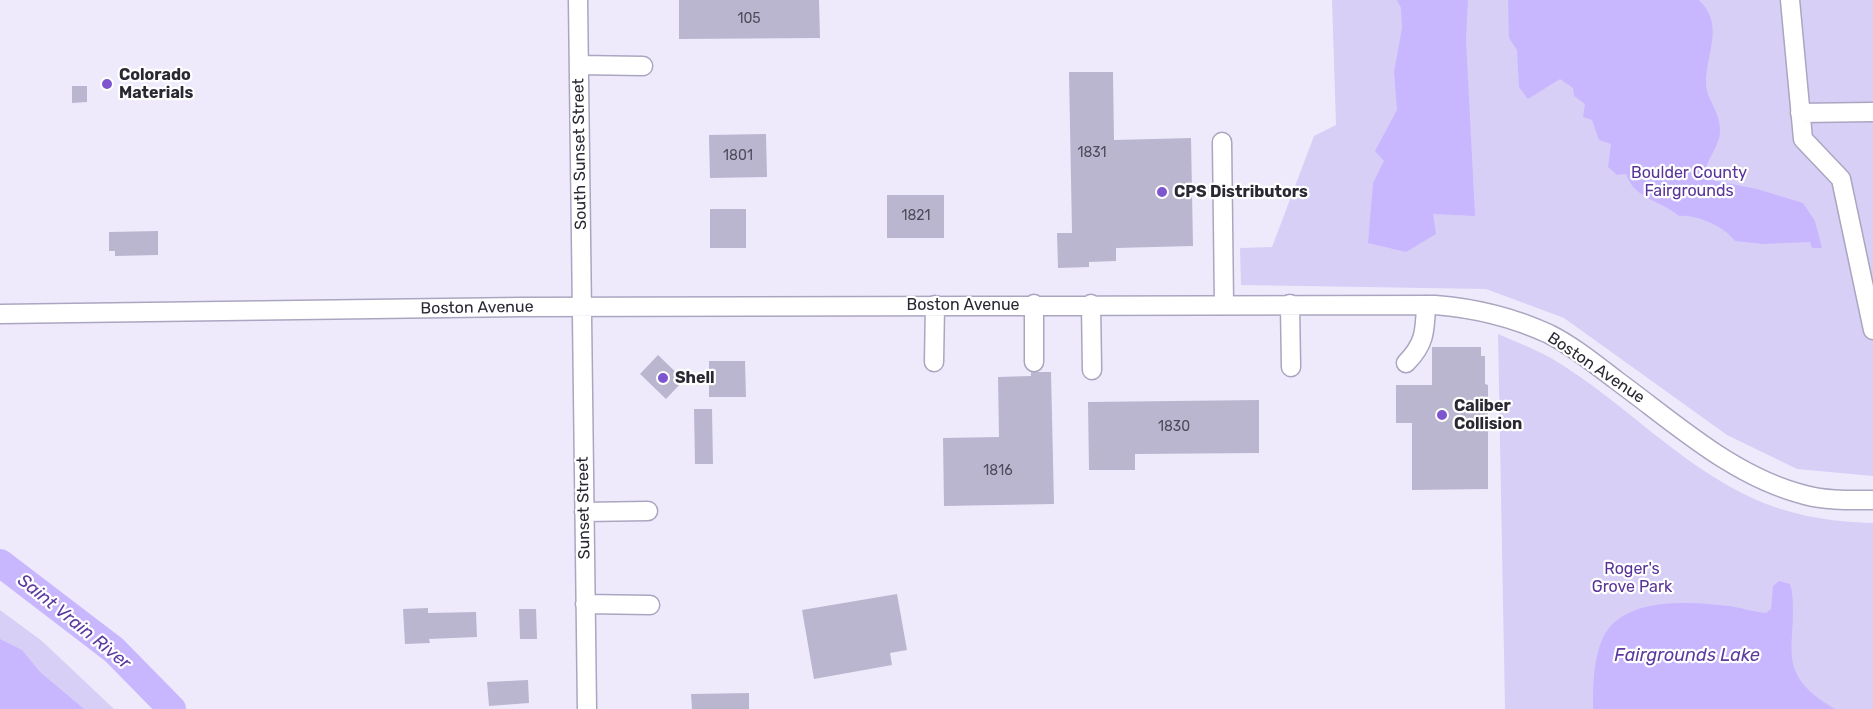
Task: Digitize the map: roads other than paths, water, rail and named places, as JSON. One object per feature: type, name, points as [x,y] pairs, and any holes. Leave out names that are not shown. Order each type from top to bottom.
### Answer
[{"type":"street","name":"South Sunset Street","points":[[578,0],[582,308]]},
{"type":"street","points":[[1790,0],[1803,139],[1841,179],[1871,308],[1873,330]]},
{"type":"street","points":[[579,66],[643,66]]},
{"type":"street","points":[[1800,113],[1873,112]]},
{"type":"street","points":[[1222,142],[1224,304]]},
{"type":"street","points":[[0,304],[0,314]]},
{"type":"street","points":[[1034,304],[1034,362]]},
{"type":"street","name":"Boston Avenue","points":[[0,314],[1034,304],[1426,305],[1473,308],[1550,334],[1581,354],[1724,460],[1759,480],[1806,496],[1836,500],[1873,500]]},
{"type":"street","points":[[1091,304],[1092,370]]},
{"type":"street","points":[[1290,304],[1291,367]]},
{"type":"street","points":[[934,362],[935,305]]},
{"type":"street","points":[[1406,363],[1419,350],[1425,328],[1426,305]]},
{"type":"street","name":"Sunset Street","points":[[582,308],[587,709]]},
{"type":"street","points":[[584,512],[648,511]]},
{"type":"street","points":[[585,604],[650,605]]},
{"type":"water","points":[[1397,0],[1468,0],[1466,39],[1475,216],[1433,214],[1436,234],[1406,252],[1368,243],[1373,183],[1384,161],[1375,151],[1397,110],[1394,72],[1402,28],[1401,8]]},
{"type":"water","points":[[1508,0],[1699,0],[1707,10],[1713,29],[1706,83],[1708,95],[1720,124],[1718,142],[1705,175],[1711,180],[1757,189],[1803,203],[1815,221],[1822,248],[1812,248],[1810,242],[1762,244],[1735,241],[1710,222],[1694,217],[1679,216],[1642,194],[1630,183],[1626,174],[1617,175],[1608,167],[1611,144],[1599,140],[1592,120],[1583,117],[1585,104],[1574,96],[1573,88],[1560,79],[1528,99],[1519,87],[1517,50],[1509,38]]},
{"type":"water","name":"Fairgrounds Lake","points":[[1779,581],[1790,584],[1792,592],[1792,658],[1795,670],[1815,696],[1835,709],[1593,709],[1594,674],[1599,648],[1611,625],[1625,615],[1641,608],[1677,603],[1729,606],[1766,613],[1771,609],[1773,586]]},
{"type":"water","points":[[0,639],[22,650],[40,672],[84,709],[0,709]]},
{"type":"waterway","name":"Saint Vrain River","points":[[0,563],[114,650],[172,709]]},
{"type":"place","name":"Colorado Materials","points":[[107,84]]},
{"type":"place","name":"CPS Distributors","points":[[1162,192]]},
{"type":"place","name":"Shell","points":[[663,378]]},
{"type":"place","name":"Caliber Collision","points":[[1442,415]]},
{"type":"park label","name":"Boulder County Fairgrounds","points":[[1689,182]]},
{"type":"park label","name":"Roger's Grove Park","points":[[1632,578]]}]
